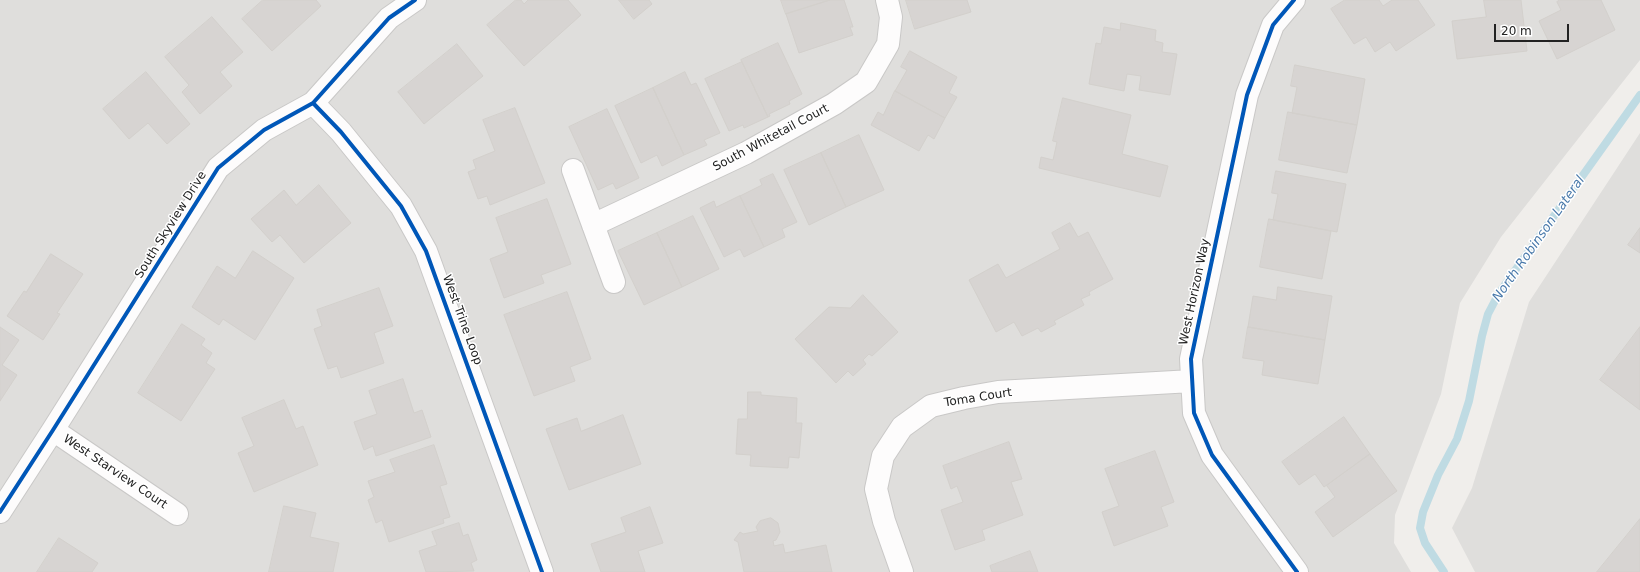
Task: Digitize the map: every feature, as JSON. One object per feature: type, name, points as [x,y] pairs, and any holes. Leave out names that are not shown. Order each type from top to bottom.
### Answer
[{"type":"street","name":"South Skyview Drive","points":[[0,512],[218,168],[264,130],[313,103],[389,18],[416,0]]},
{"type":"street","name":"South Whitetail Court","points":[[593,225],[746,153],[834,104],[866,82],[888,44],[891,17],[887,0]]},
{"type":"street","name":"West Horizon Way","points":[[1294,0],[1273,25],[1247,95],[1191,360],[1194,413],[1212,455],[1297,572]]},
{"type":"street","name":"West Trine Loop","points":[[313,103],[342,132],[401,206],[426,251],[542,572]]},
{"type":"street","points":[[573,170],[614,282]]},
{"type":"street","name":"Toma Court","points":[[902,572],[884,520],[876,489],[883,456],[902,426],[931,406],[998,392],[1192,381]]},
{"type":"street","name":"West Starview Court","points":[[53,430],[177,514]]},
{"type":"shaded area","points":[[0,0],[1640,0],[1640,60],[1501,237],[1460,303],[1441,394],[1395,515],[1394,543],[1411,572],[0,572]]},
{"type":"shaded area","points":[[1640,133],[1640,572],[1475,572],[1452,528],[1472,488],[1529,302]]},
{"type":"building","points":[[263,0],[316,0],[321,6],[272,51],[242,19]]},
{"type":"building","points":[[516,0],[521,0],[524,4],[528,0],[568,0],[581,15],[524,66],[487,25]]},
{"type":"building","points":[[619,0],[649,0],[652,4],[634,19]]},
{"type":"building","points":[[781,0],[830,0],[786,14]]},
{"type":"building","points":[[830,0],[844,0],[853,27],[850,27],[853,35],[799,53],[786,14]]},
{"type":"building","points":[[906,0],[967,0],[971,12],[915,29]]},
{"type":"building","points":[[1345,0],[1379,0],[1383,6],[1392,0],[1418,0],[1435,25],[1396,51],[1390,42],[1375,52],[1366,37],[1354,44],[1331,9]]},
{"type":"building","points":[[1484,0],[1521,0],[1527,51],[1457,59],[1452,21],[1486,17]]},
{"type":"building","points":[[1560,0],[1601,0],[1615,30],[1557,59],[1539,21],[1561,10],[1557,2]]},
{"type":"building","points":[[212,17],[243,52],[220,72],[232,86],[200,114],[182,92],[189,85],[165,57]]},
{"type":"building","points":[[1121,23],[1156,30],[1155,41],[1163,43],[1162,52],[1177,54],[1170,95],[1139,90],[1141,76],[1127,74],[1124,91],[1089,84],[1096,43],[1101,44],[1104,27],[1120,30]]},
{"type":"building","points":[[778,43],[802,94],[789,101],[790,104],[769,114],[770,116],[768,117],[741,60]]},
{"type":"building","points":[[457,44],[483,76],[424,124],[398,92]]},
{"type":"building","points":[[910,51],[957,77],[949,93],[957,97],[945,118],[895,91],[907,70],[901,67]]},
{"type":"building","points":[[742,62],[768,117],[744,128],[743,125],[729,131],[705,79]]},
{"type":"building","points":[[1295,65],[1365,79],[1357,125],[1292,113],[1297,87],[1291,86]]},
{"type":"building","points":[[146,72],[190,124],[167,144],[148,123],[129,139],[103,109]]},
{"type":"building","points":[[685,72],[691,85],[696,83],[720,133],[704,140],[707,145],[684,155],[653,88]]},
{"type":"building","points":[[653,88],[684,155],[662,166],[657,155],[641,163],[615,106]]},
{"type":"building","points":[[895,91],[945,118],[934,139],[928,135],[919,151],[871,125],[878,112],[883,115]]},
{"type":"building","points":[[1063,98],[1131,115],[1122,154],[1168,166],[1160,197],[1039,168],[1041,157],[1053,160],[1057,142],[1053,141]]},
{"type":"building","points":[[515,108],[545,183],[490,205],[487,196],[478,199],[468,172],[476,169],[473,160],[495,151],[483,120]]},
{"type":"building","points":[[607,109],[639,178],[616,189],[613,183],[598,190],[569,127]]},
{"type":"building","points":[[1288,112],[1357,125],[1347,173],[1279,160]]},
{"type":"building","points":[[859,135],[884,190],[846,207],[821,153]]},
{"type":"building","points":[[821,153],[846,207],[809,225],[784,170]]},
{"type":"building","points":[[1276,171],[1346,184],[1337,232],[1273,220],[1278,194],[1272,193]]},
{"type":"building","points":[[773,174],[797,222],[782,229],[785,237],[764,247],[740,196],[762,185],[760,180]]},
{"type":"building","points":[[319,185],[351,223],[304,263],[280,235],[272,242],[251,219],[284,190],[296,205]]},
{"type":"building","points":[[740,196],[764,247],[744,257],[740,249],[724,257],[700,208],[714,201],[716,207]]},
{"type":"building","points":[[547,199],[571,264],[541,275],[544,283],[504,298],[490,259],[508,252],[496,218]]},
{"type":"building","points":[[693,216],[719,269],[682,287],[657,233]]},
{"type":"building","points":[[1269,219],[1331,231],[1322,279],[1260,267]]},
{"type":"building","points":[[1070,223],[1078,237],[1088,232],[1113,279],[1089,292],[1090,295],[1081,299],[1084,305],[1054,321],[1056,324],[1041,332],[1038,328],[1022,336],[1014,322],[996,332],[969,280],[998,264],[1006,278],[1060,249],[1052,233]]},
{"type":"building","points":[[1640,228],[1640,253],[1628,245]]},
{"type":"building","points":[[657,233],[682,287],[644,305],[618,251]]},
{"type":"building","points":[[253,251],[294,278],[255,340],[223,319],[219,325],[192,307],[217,266],[235,278]]},
{"type":"building","points":[[51,254],[83,274],[57,313],[60,314],[43,340],[7,316],[24,291],[26,292]]},
{"type":"building","points":[[1278,287],[1332,296],[1325,340],[1248,327],[1253,296],[1276,300]]},
{"type":"building","points":[[379,288],[393,326],[374,333],[384,363],[341,378],[337,366],[328,369],[314,329],[322,326],[317,310]]},
{"type":"building","points":[[567,292],[591,359],[570,367],[575,381],[534,396],[504,315]]},
{"type":"building","points":[[863,295],[898,332],[872,356],[869,354],[863,360],[866,364],[853,376],[848,371],[836,383],[795,339],[829,307],[850,308]]},
{"type":"building","points":[[182,324],[205,339],[201,345],[212,353],[206,363],[215,369],[181,421],[138,393]]},
{"type":"building","points":[[0,327],[19,340],[2,365],[17,375],[0,401]]},
{"type":"building","points":[[1248,327],[1325,340],[1318,384],[1262,375],[1264,361],[1243,358]]},
{"type":"building","points":[[1640,327],[1640,410],[1600,380]]},
{"type":"building","points":[[403,379],[414,413],[422,410],[431,437],[376,456],[373,446],[364,450],[354,422],[377,414],[369,391]]},
{"type":"building","points":[[748,392],[761,392],[761,395],[797,398],[796,423],[802,423],[799,458],[789,457],[788,468],[750,466],[751,455],[736,454],[738,419],[747,419]]},
{"type":"building","points":[[284,400],[296,429],[303,426],[318,465],[254,492],[238,453],[254,446],[242,418]]},
{"type":"building","points":[[623,415],[641,464],[569,490],[546,429],[577,418],[581,431]]},
{"type":"building","points":[[1344,417],[1370,454],[1324,487],[1315,474],[1299,485],[1282,462]]},
{"type":"building","points":[[1009,442],[1022,479],[1011,482],[1023,515],[982,530],[985,540],[955,550],[941,510],[963,502],[957,486],[951,489],[943,466]]},
{"type":"building","points":[[434,445],[447,484],[440,486],[450,517],[443,519],[444,523],[389,542],[382,520],[376,523],[368,500],[374,497],[368,481],[395,472],[390,460]]},
{"type":"building","points":[[1155,451],[1174,502],[1161,507],[1168,526],[1114,546],[1102,512],[1119,506],[1105,469]]},
{"type":"building","points":[[1370,454],[1397,491],[1333,537],[1315,512],[1335,497],[1327,486]]},
{"type":"building","points":[[284,506],[316,513],[310,537],[339,543],[333,572],[269,572]]},
{"type":"building","points":[[650,507],[663,543],[638,551],[645,572],[601,572],[591,544],[626,532],[621,518]]},
{"type":"building","points":[[771,518],[778,523],[780,532],[776,540],[773,541],[774,546],[783,544],[785,553],[826,545],[832,572],[744,572],[738,542],[734,540],[740,532],[743,534],[758,531],[756,527],[760,521]]},
{"type":"building","points":[[1640,519],[1640,572],[1597,572]]},
{"type":"building","points":[[459,523],[463,536],[468,534],[477,560],[471,563],[474,571],[426,572],[419,551],[437,545],[432,532]]},
{"type":"building","points":[[59,538],[98,563],[92,572],[37,572]]},
{"type":"building","points":[[1030,551],[1038,572],[992,572],[990,566]]},
{"type":"waterway","name":"North Robinson Lateral","points":[[1444,572],[1425,543],[1420,528],[1423,512],[1438,475],[1457,439],[1469,401],[1488,314],[1499,293],[1640,95]]},
{"type":"cycle path","points":[[0,512],[218,168],[264,130],[313,103],[389,18],[415,0]]},
{"type":"cycle path","points":[[1294,0],[1273,25],[1247,95],[1191,359],[1194,413],[1212,455],[1297,572]]},
{"type":"cycle path","points":[[313,103],[341,132],[401,206],[426,251],[542,572]]}]
